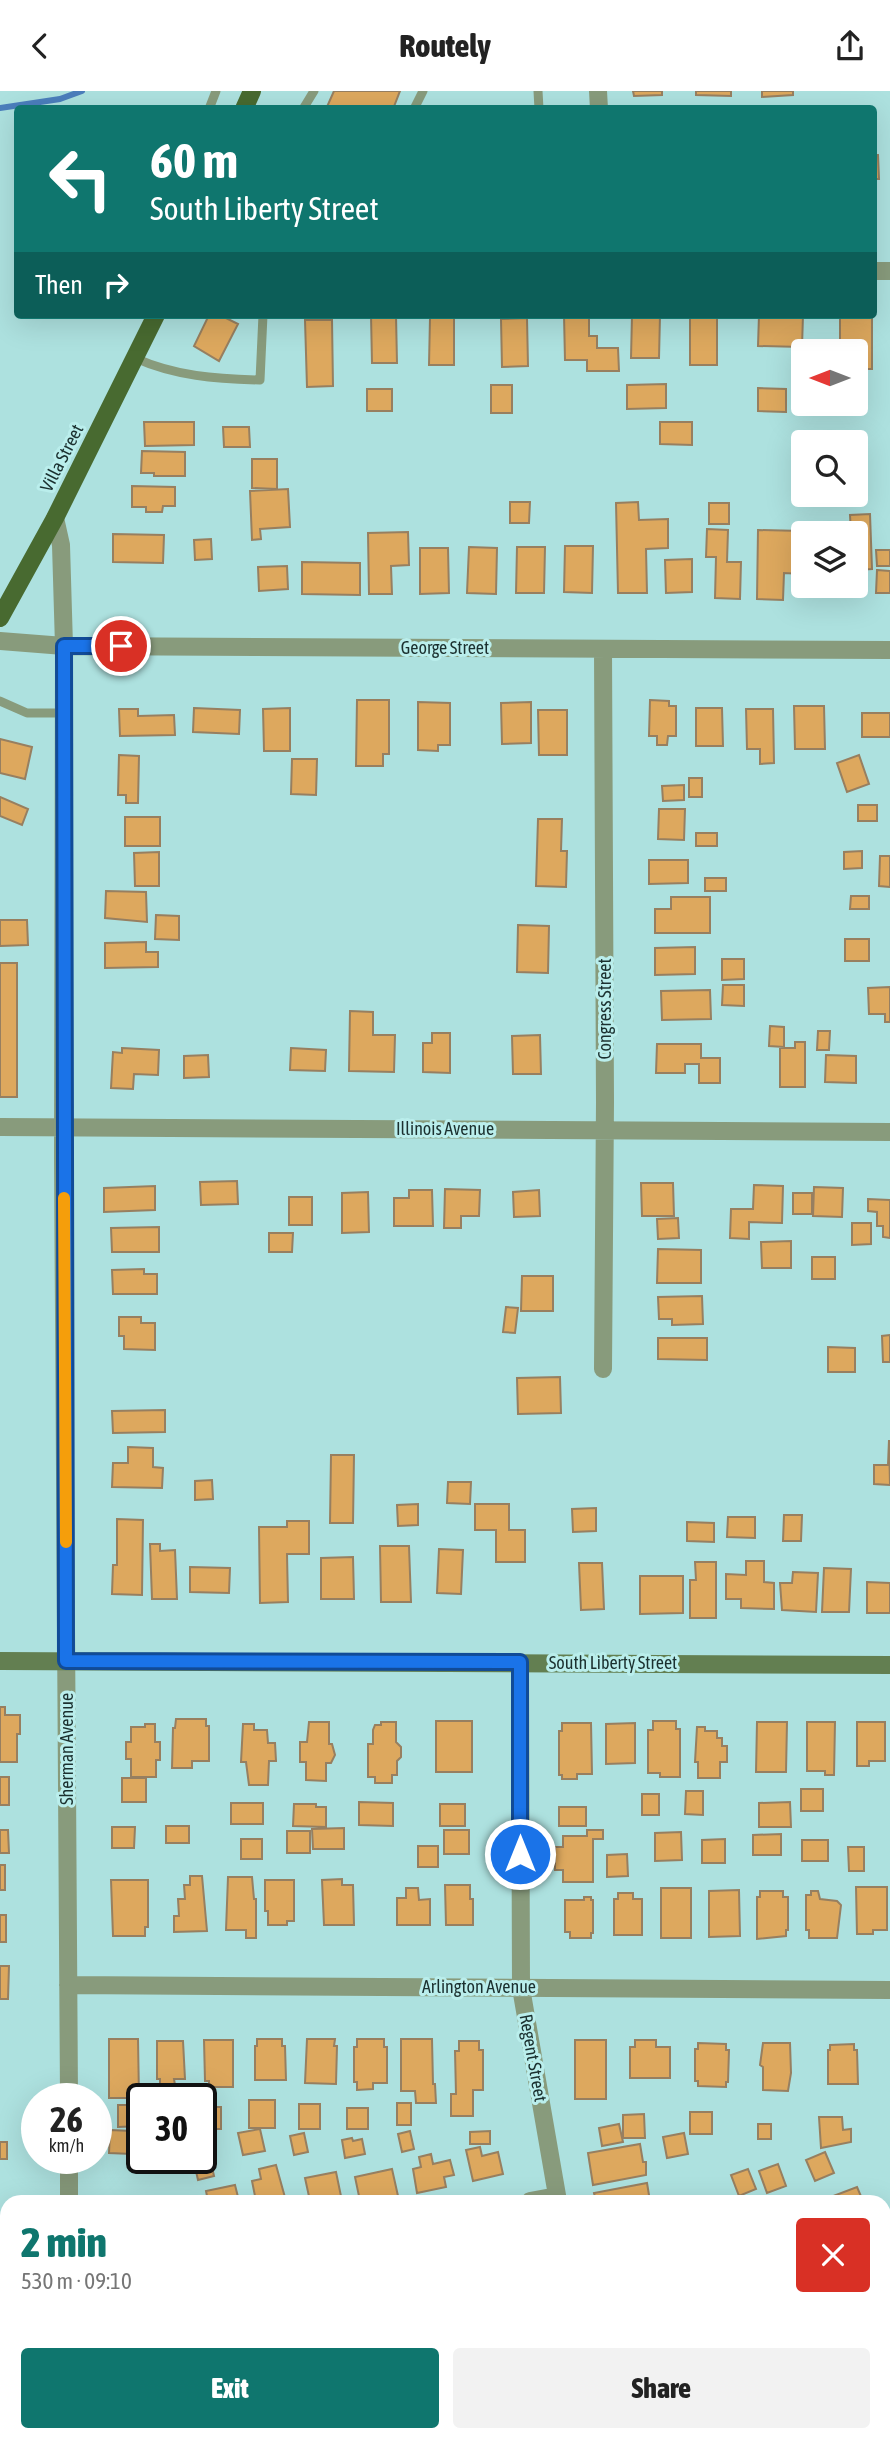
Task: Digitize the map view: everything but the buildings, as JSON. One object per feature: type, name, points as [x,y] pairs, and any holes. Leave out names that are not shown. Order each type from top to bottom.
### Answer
[{"type":"main road","name":"Villa Street","points":[[0,618],[55,518],[154,319]]},
{"type":"main road","name":"South Liberty Street","points":[[0,1661],[890,1665]]},
{"type":"street","name":"Sherman Avenue","points":[[55,518],[61,545],[64,646],[69,2083]]},
{"type":"street","name":"George Street","points":[[0,641],[64,646],[890,650]]},
{"type":"street","name":"Congress Street","points":[[603,649],[603,1369]]},
{"type":"street","name":"Illinois Avenue","points":[[0,1127],[890,1132]]},
{"type":"street","name":"Regent Street","points":[[520,1662],[521,1987],[557,2195]]},
{"type":"street","name":"Arlington Avenue","points":[[68,1985],[890,1990]]},
{"type":"street","points":[[69,2174],[69,2195]]},
{"type":"lane","points":[[135,358],[159,369],[214,379],[260,380],[263,319]]},
{"type":"lane","points":[[0,701],[27,713],[63,713]]},
{"type":"waterway","points":[[20,105],[60,99],[82,91]]},
{"type":"waterway","points":[[0,108],[14,106]]},
{"type":"slow traffic","points":[[64,1198],[66,1542]]},
{"type":"route","points":[[121,646],[64,646],[66,1661],[520,1662],[520,1854]]}]
